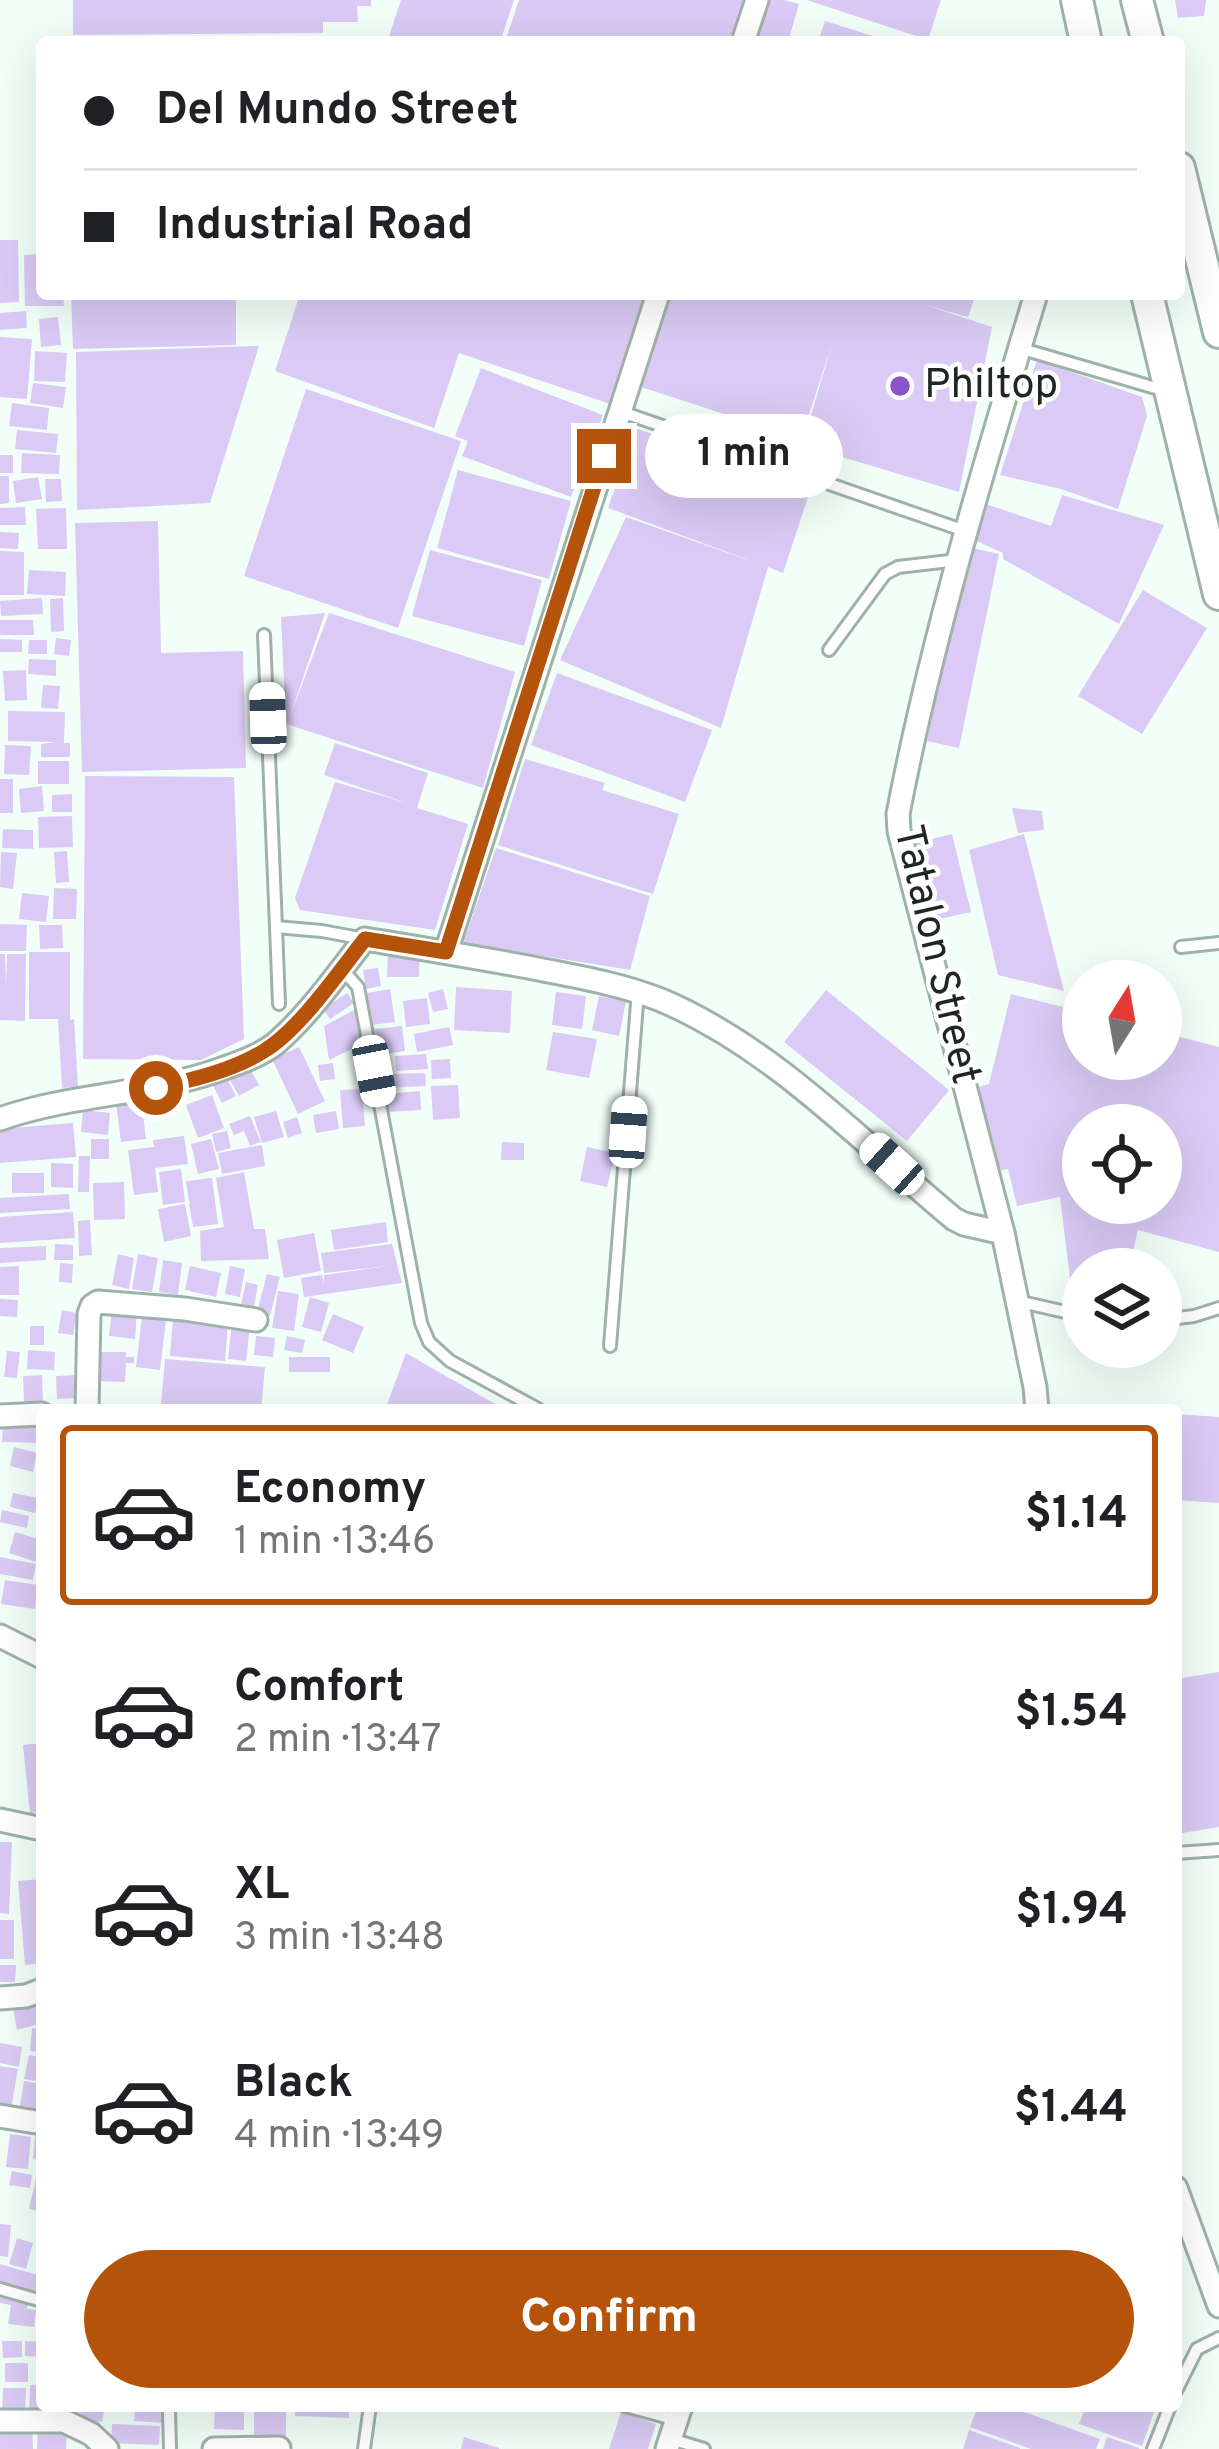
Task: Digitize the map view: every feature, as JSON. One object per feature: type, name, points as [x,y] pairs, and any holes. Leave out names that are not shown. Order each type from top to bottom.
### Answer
[{"type":"main road","points":[[1077,0],[1085,36]]},
{"type":"main road","points":[[1137,0],[1146,36]]},
{"type":"main road","points":[[1185,193],[1219,332]]},
{"type":"main road","points":[[1148,300],[1219,594]]},
{"type":"street","points":[[744,36],[757,0]]},
{"type":"street","points":[[446,952],[656,300]]},
{"type":"street","name":"Tatalon Street","points":[[1034,300],[965,531],[901,800],[899,831],[1003,1233],[1036,1404]]},
{"type":"street","points":[[0,1119],[190,1080],[253,1057],[294,1025],[365,939],[598,980],[699,1019],[782,1073],[954,1219],[1003,1233]]},
{"type":"street","points":[[87,1404],[89,1314],[98,1302],[256,1320]]},
{"type":"street","points":[[0,1416],[36,1414]]},
{"type":"street","points":[[0,1636],[36,1655]]},
{"type":"street","points":[[0,1820],[36,1828]]},
{"type":"street","points":[[0,1998],[36,1992]]},
{"type":"street","points":[[0,2116],[36,2122]]},
{"type":"street","points":[[1182,2204],[1219,2306]]},
{"type":"street","points":[[0,2421],[64,2421],[107,2449]]},
{"type":"street","points":[[214,2449],[279,2448]]},
{"type":"lane","points":[[1019,348],[1171,392]]},
{"type":"lane","points":[[619,411],[965,531]]},
{"type":"lane","points":[[830,650],[886,574],[898,567],[958,560]]},
{"type":"lane","points":[[264,635],[279,1004]]},
{"type":"lane","points":[[276,927],[365,939]]},
{"type":"lane","points":[[1181,947],[1219,943]]},
{"type":"lane","points":[[341,968],[358,987],[421,1323],[429,1342],[451,1361],[529,1404]]},
{"type":"lane","points":[[610,1346],[638,992]]},
{"type":"lane","points":[[1018,1301],[1062,1311]]},
{"type":"lane","points":[[1182,1317],[1219,1308]]},
{"type":"lane","points":[[1182,1853],[1219,1850]]},
{"type":"lane","points":[[0,2290],[36,2299]]},
{"type":"lane","points":[[1182,2379],[1197,2348],[1219,2338]]},
{"type":"lane","points":[[170,2412],[170,2449]]},
{"type":"lane","points":[[364,2449],[369,2412]]},
{"type":"lane","points":[[638,2412],[704,2449]]},
{"type":"lane","points":[[1153,2449],[1168,2412]]},
{"type":"building","points":[[73,0],[371,0],[371,6],[357,6],[358,22],[323,22],[323,33],[73,35]]},
{"type":"building","points":[[401,0],[514,0],[502,36],[389,36]]},
{"type":"building","points":[[519,0],[753,0],[740,36],[507,36]]},
{"type":"building","points":[[766,0],[799,4],[790,36],[756,36]]},
{"type":"building","points":[[807,0],[941,0],[929,36],[916,36]]},
{"type":"building","points":[[1175,0],[1206,0],[1204,16],[1178,18]]},
{"type":"building","points":[[825,21],[873,36],[820,36]]},
{"type":"building","points":[[0,240],[18,240],[19,302],[0,303]]},
{"type":"building","points":[[36,254],[36,300],[64,300],[64,306],[25,306],[24,255]]},
{"type":"building","points":[[71,300],[236,300],[236,345],[73,349]]},
{"type":"building","points":[[298,300],[648,300],[613,405],[459,353],[434,428],[275,371]]},
{"type":"building","points":[[668,300],[974,300],[968,317],[925,305],[992,327],[959,492],[802,445],[833,341],[801,439],[641,387]]},
{"type":"building","points":[[26,311],[27,328],[0,330],[0,313]]},
{"type":"building","points":[[58,317],[61,345],[41,347],[39,319]]},
{"type":"building","points":[[0,337],[32,339],[27,399],[0,397]]},
{"type":"building","points":[[259,346],[210,503],[77,510],[76,352]]},
{"type":"building","points":[[35,351],[67,353],[65,382],[34,381]]},
{"type":"building","points":[[1037,360],[1142,397],[1147,416],[1118,509],[1000,475]]},
{"type":"building","points":[[481,368],[603,415],[571,497],[462,456],[468,441],[455,436]]},
{"type":"building","points":[[33,383],[66,387],[63,408],[30,403]]},
{"type":"building","points":[[306,389],[461,441],[398,628],[244,576]]},
{"type":"building","points":[[12,403],[49,408],[47,430],[9,426]]},
{"type":"building","points":[[635,428],[811,488],[783,573],[768,567],[721,728],[560,660],[626,517],[762,565],[608,508]]},
{"type":"building","points":[[17,430],[58,434],[56,453],[15,449]]},
{"type":"building","points":[[22,453],[60,455],[59,474],[21,473]]},
{"type":"building","points":[[0,455],[13,455],[13,473],[0,473]]},
{"type":"building","points":[[458,470],[571,501],[549,579],[437,548]]},
{"type":"building","points":[[0,476],[9,476],[9,503],[0,504]]},
{"type":"building","points":[[38,477],[42,499],[16,503],[13,481]]},
{"type":"building","points":[[45,479],[61,479],[62,501],[46,502]]},
{"type":"building","points":[[1062,495],[1164,525],[1119,624],[970,538],[983,503],[1051,526]]},
{"type":"building","points":[[25,507],[26,525],[0,525],[0,508]]},
{"type":"building","points":[[66,508],[67,549],[38,549],[36,509]]},
{"type":"building","points":[[158,521],[161,653],[243,651],[246,768],[82,772],[75,523]]},
{"type":"building","points":[[0,532],[19,533],[18,549],[0,548]]},
{"type":"building","points":[[968,547],[999,554],[959,748],[927,741]]},
{"type":"building","points":[[430,550],[542,580],[524,646],[412,616]]},
{"type":"building","points":[[0,551],[24,552],[24,595],[0,595]]},
{"type":"building","points":[[29,570],[66,572],[65,596],[27,594]]},
{"type":"building","points":[[1143,590],[1207,628],[1142,734],[1078,696]]},
{"type":"building","points":[[42,598],[43,614],[1,616],[0,601]]},
{"type":"building","points":[[63,598],[64,631],[51,632],[50,599]]},
{"type":"building","points":[[325,613],[289,719],[329,613],[515,672],[483,788],[286,724],[281,617]]},
{"type":"building","points":[[0,620],[33,620],[34,635],[0,635]]},
{"type":"building","points":[[56,638],[71,640],[69,656],[54,654]]},
{"type":"building","points":[[0,639],[22,640],[22,652],[0,652]]},
{"type":"building","points":[[29,640],[47,640],[47,654],[28,654]]},
{"type":"building","points":[[29,659],[56,660],[56,676],[28,674]]},
{"type":"building","points":[[26,670],[27,700],[5,701],[3,671]]},
{"type":"building","points":[[557,673],[712,730],[685,802],[531,745]]},
{"type":"building","points":[[43,685],[60,686],[58,709],[41,708]]},
{"type":"building","points":[[8,711],[65,712],[64,743],[70,743],[70,757],[41,757],[41,744],[56,742],[8,741]]},
{"type":"building","points":[[335,743],[428,773],[417,808],[468,824],[435,930],[300,910],[295,898],[335,782],[407,803],[324,775]]},
{"type":"building","points":[[5,745],[31,746],[29,775],[4,774]]},
{"type":"building","points":[[525,759],[605,783],[602,790],[679,814],[653,894],[498,845]]},
{"type":"building","points":[[38,761],[69,761],[69,784],[38,784]]},
{"type":"building","points":[[85,776],[234,777],[244,1039],[201,1060],[83,1059]]},
{"type":"building","points":[[0,779],[13,779],[13,813],[0,813]]},
{"type":"building","points":[[42,786],[44,811],[21,813],[19,789]]},
{"type":"building","points":[[72,794],[72,812],[52,812],[52,795]]},
{"type":"building","points":[[1012,808],[1042,811],[1044,830],[1018,833]]},
{"type":"building","points":[[72,816],[73,847],[39,848],[38,817]]},
{"type":"building","points":[[3,829],[33,830],[33,849],[2,848]]},
{"type":"building","points":[[952,834],[971,912],[935,920],[916,843]]},
{"type":"building","points":[[1024,834],[1062,991],[998,975],[969,850]]},
{"type":"building","points":[[496,848],[650,896],[630,970],[463,943]]},
{"type":"building","points":[[67,851],[69,882],[56,883],[54,852]]},
{"type":"building","points":[[1,852],[17,853],[13,889],[0,887]]},
{"type":"building","points":[[54,888],[77,889],[76,919],[53,919]]},
{"type":"building","points":[[22,893],[49,896],[46,922],[19,919]]},
{"type":"building","points":[[0,924],[27,925],[26,951],[0,951]]},
{"type":"building","points":[[39,925],[62,925],[63,948],[40,949]]},
{"type":"building","points":[[29,952],[70,952],[70,1020],[74,1019],[78,1087],[62,1088],[58,1019],[29,1019]]},
{"type":"building","points":[[388,953],[420,953],[419,977],[387,977]]},
{"type":"building","points":[[0,954],[5,954],[6,987],[7,954],[26,954],[25,1021],[0,1020]]},
{"type":"building","points":[[378,968],[381,986],[366,989],[363,970]]},
{"type":"building","points":[[456,987],[512,991],[510,1033],[454,1030]]},
{"type":"building","points":[[390,989],[395,1022],[372,1025],[367,993]]},
{"type":"building","points":[[443,989],[448,1009],[433,1012],[428,993]]},
{"type":"building","points":[[826,990],[949,1090],[907,1141],[784,1042]]},
{"type":"building","points":[[556,992],[586,996],[582,1029],[552,1025]]},
{"type":"building","points":[[347,993],[354,1003],[330,1019],[323,1009]]},
{"type":"building","points":[[1011,994],[1062,1007],[1062,1080],[1182,1080],[1182,1037],[1219,1047],[1219,1252],[1138,1230],[1134,1248],[1066,1248],[1063,1224],[1182,1224],[1182,1104],[1062,1104],[1062,1213],[1060,1197],[1017,1206],[1008,1169],[998,1171],[979,1087],[989,1084]]},
{"type":"building","points":[[599,996],[626,1002],[619,1036],[592,1030]]},
{"type":"building","points":[[427,998],[430,1024],[406,1027],[403,1001]]},
{"type":"building","points":[[360,1007],[366,1042],[329,1060],[324,1026]]},
{"type":"building","points":[[402,1026],[405,1051],[378,1055],[375,1029]]},
{"type":"building","points":[[449,1027],[453,1045],[417,1052],[414,1034]]},
{"type":"building","points":[[553,1032],[597,1039],[589,1078],[546,1070]]},
{"type":"building","points":[[299,1047],[325,1101],[298,1114],[272,1059]]},
{"type":"building","points":[[426,1054],[428,1069],[396,1071],[395,1056]]},
{"type":"building","points":[[450,1059],[451,1078],[432,1079],[431,1060]]},
{"type":"building","points":[[246,1062],[259,1085],[239,1096],[226,1073]]},
{"type":"building","points":[[333,1063],[335,1079],[320,1081],[318,1065]]},
{"type":"building","points":[[224,1073],[236,1096],[222,1103],[210,1080]]},
{"type":"building","points":[[425,1073],[426,1086],[385,1088],[384,1074]]},
{"type":"building","points":[[458,1085],[460,1118],[433,1120],[431,1086]]},
{"type":"building","points":[[362,1089],[365,1126],[343,1128],[340,1090]]},
{"type":"building","points":[[420,1091],[421,1110],[387,1112],[386,1094]]},
{"type":"building","points":[[212,1095],[224,1128],[198,1138],[186,1105]]},
{"type":"building","points":[[141,1099],[146,1139],[121,1142],[116,1102]]},
{"type":"building","points":[[83,1110],[110,1113],[108,1135],[81,1132]]},
{"type":"building","points":[[276,1111],[284,1137],[262,1143],[254,1117]]},
{"type":"building","points":[[336,1111],[339,1129],[316,1133],[313,1115]]},
{"type":"building","points":[[250,1116],[261,1142],[250,1146],[244,1131],[234,1135],[229,1124]]},
{"type":"building","points":[[297,1117],[302,1133],[288,1138],[283,1122]]},
{"type":"building","points":[[73,1123],[76,1157],[0,1163],[0,1129]]},
{"type":"building","points":[[227,1131],[231,1148],[216,1152],[212,1134]]},
{"type":"building","points":[[184,1136],[188,1164],[155,1168],[158,1192],[134,1195],[128,1150],[154,1147],[153,1140]]},
{"type":"building","points":[[91,1139],[109,1139],[109,1159],[91,1159]]},
{"type":"building","points":[[211,1139],[219,1169],[198,1174],[191,1144]]},
{"type":"building","points":[[502,1142],[524,1143],[524,1160],[501,1160]]},
{"type":"building","points":[[262,1145],[265,1166],[222,1174],[218,1153]]},
{"type":"building","points":[[587,1147],[615,1153],[607,1187],[580,1181]]},
{"type":"building","points":[[79,1156],[90,1156],[89,1192],[78,1192]]},
{"type":"building","points":[[51,1163],[73,1164],[73,1188],[51,1187]]},
{"type":"building","points":[[181,1169],[185,1202],[163,1205],[159,1172]]},
{"type":"building","points":[[244,1172],[254,1229],[265,1229],[269,1259],[201,1261],[200,1231],[224,1227],[216,1178]]},
{"type":"building","points":[[12,1173],[44,1173],[44,1193],[12,1193]]},
{"type":"building","points":[[212,1178],[218,1224],[193,1227],[186,1181]]},
{"type":"building","points":[[124,1182],[125,1219],[94,1220],[93,1183]]},
{"type":"building","points":[[69,1194],[70,1209],[0,1213],[0,1198]]},
{"type":"building","points":[[185,1204],[191,1236],[164,1242],[158,1209]]},
{"type":"building","points":[[73,1212],[75,1238],[0,1243],[0,1217]]},
{"type":"building","points":[[90,1220],[92,1255],[79,1256],[78,1221]]},
{"type":"building","points":[[386,1222],[388,1242],[334,1250],[331,1230]]},
{"type":"building","points":[[314,1233],[321,1271],[284,1278],[277,1240]]},
{"type":"building","points":[[55,1244],[73,1245],[73,1260],[54,1260]]},
{"type":"building","points":[[392,1244],[402,1283],[304,1297],[301,1278],[322,1275],[324,1284],[324,1275],[388,1266],[324,1273],[321,1253]]},
{"type":"building","points":[[46,1246],[46,1260],[0,1263],[0,1248]]},
{"type":"building","points":[[118,1254],[134,1258],[129,1289],[112,1285]]},
{"type":"building","points":[[138,1254],[158,1258],[152,1292],[132,1289]]},
{"type":"building","points":[[163,1260],[182,1263],[178,1295],[159,1292]]},
{"type":"building","points":[[60,1263],[73,1264],[72,1283],[59,1282]]},
{"type":"building","points":[[19,1266],[19,1295],[0,1295],[0,1267]]},
{"type":"building","points":[[190,1266],[221,1273],[216,1297],[185,1290]]},
{"type":"building","points":[[230,1266],[245,1269],[240,1297],[225,1294]]},
{"type":"building","points":[[267,1274],[280,1277],[270,1316],[257,1312]]},
{"type":"building","points":[[246,1282],[258,1285],[253,1311],[240,1308]]},
{"type":"building","points":[[278,1291],[299,1294],[294,1331],[272,1328]]},
{"type":"building","points":[[310,1297],[329,1303],[321,1332],[302,1327]]},
{"type":"building","points":[[0,1299],[18,1300],[17,1317],[0,1316]]},
{"type":"building","points":[[112,1308],[137,1310],[135,1339],[109,1336]]},
{"type":"building","points":[[143,1309],[167,1312],[160,1370],[136,1367]]},
{"type":"building","points":[[62,1310],[77,1313],[73,1335],[58,1333]]},
{"type":"building","points":[[333,1314],[364,1327],[353,1353],[322,1340]]},
{"type":"building","points":[[173,1318],[228,1323],[225,1361],[170,1356]]},
{"type":"building","points":[[232,1324],[250,1326],[246,1361],[228,1359]]},
{"type":"building","points":[[30,1326],[44,1326],[44,1345],[30,1345]]},
{"type":"building","points":[[256,1336],[275,1338],[273,1357],[254,1355]]},
{"type":"building","points":[[287,1336],[305,1340],[302,1353],[284,1350]]},
{"type":"building","points":[[28,1350],[55,1352],[54,1370],[27,1369]]},
{"type":"building","points":[[7,1351],[20,1352],[17,1378],[4,1377]]},
{"type":"building","points":[[92,1352],[126,1352],[126,1357],[134,1357],[134,1363],[126,1363],[125,1382],[92,1381]]},
{"type":"building","points":[[406,1353],[495,1404],[387,1404]]},
{"type":"building","points":[[289,1357],[330,1357],[330,1372],[289,1372]]},
{"type":"building","points":[[165,1359],[265,1367],[262,1404],[161,1404]]},
{"type":"building","points":[[42,1375],[43,1402],[24,1403],[23,1376]]},
{"type":"building","points":[[77,1375],[77,1398],[57,1399],[56,1376]]},
{"type":"building","points":[[1182,1414],[1219,1417],[1219,1503],[1182,1500]]},
{"type":"building","points":[[3,1422],[36,1424],[36,1443],[2,1442]]},
{"type":"building","points":[[14,1447],[36,1453],[33,1472],[10,1466]]},
{"type":"building","points":[[13,1493],[36,1498],[35,1513],[10,1507]]},
{"type":"building","points":[[2,1510],[29,1516],[27,1528],[0,1522]]},
{"type":"building","points":[[15,1532],[36,1538],[36,1562],[9,1553]]},
{"type":"building","points":[[0,1557],[36,1564],[33,1580],[0,1574]]},
{"type":"building","points":[[5,1580],[36,1585],[35,1609],[1,1604]]},
{"type":"building","points":[[1219,1672],[1219,1827],[1182,1833],[1182,1678]]},
{"type":"building","points":[[36,1744],[36,1812],[30,1813],[23,1745]]},
{"type":"building","points":[[0,1842],[12,1842],[9,1914],[0,1913]]},
{"type":"building","points":[[36,1880],[36,1964],[25,1965],[18,1881]]},
{"type":"building","points":[[0,1920],[14,1920],[14,1959],[0,1959]]},
{"type":"building","points":[[0,1965],[16,1965],[15,1982],[0,1982]]},
{"type":"building","points":[[36,1997],[36,2025],[17,2030],[12,2004]]},
{"type":"building","points":[[32,2028],[36,2028],[36,2052],[30,2051]]},
{"type":"building","points":[[0,2043],[22,2047],[19,2067],[0,2063]]},
{"type":"building","points":[[29,2055],[36,2056],[36,2081],[24,2079]]},
{"type":"building","points":[[0,2066],[18,2069],[10,2114],[0,2112]]},
{"type":"building","points":[[24,2081],[36,2083],[36,2109],[20,2106]]},
{"type":"building","points":[[10,2134],[31,2137],[28,2169],[6,2167]]},
{"type":"building","points":[[12,2171],[32,2175],[30,2188],[9,2185]]},
{"type":"building","points":[[36,2178],[36,2211],[29,2209]]},
{"type":"building","points":[[0,2224],[11,2225],[8,2257],[0,2256]]},
{"type":"building","points":[[17,2238],[33,2243],[26,2269],[9,2264]]},
{"type":"building","points":[[0,2264],[36,2275],[36,2294],[0,2283]]},
{"type":"building","points":[[0,2293],[29,2299],[27,2309],[36,2310],[34,2327],[8,2324],[11,2305],[0,2303]]},
{"type":"building","points":[[2,2341],[22,2341],[22,2357],[3,2358]]},
{"type":"building","points":[[25,2341],[36,2342],[36,2357],[25,2356]]},
{"type":"building","points":[[5,2363],[28,2363],[28,2382],[5,2382]]},
{"type":"building","points":[[30,2385],[36,2385],[36,2412],[57,2415],[29,2415]]},
{"type":"building","points":[[3,2388],[26,2388],[25,2416],[2,2415]]},
{"type":"building","points":[[81,2412],[104,2412],[102,2422],[80,2420]]},
{"type":"building","points":[[135,2412],[167,2412],[167,2423],[134,2421]]},
{"type":"building","points":[[215,2412],[244,2412],[244,2430],[214,2429]]},
{"type":"building","points":[[254,2412],[286,2412],[286,2437],[254,2438]]},
{"type":"building","points":[[295,2412],[349,2412],[349,2418],[295,2416]]},
{"type":"building","points":[[621,2412],[656,2424],[648,2449],[609,2449]]},
{"type":"building","points":[[976,2412],[1024,2412],[1100,2439],[1096,2449],[1031,2449],[970,2427]]},
{"type":"building","points":[[1084,2412],[1154,2412],[1142,2446],[1079,2424]]},
{"type":"building","points":[[112,2424],[160,2426],[159,2445],[111,2443]]},
{"type":"building","points":[[32,2426],[33,2449],[0,2449],[0,2428]]},
{"type":"building","points":[[38,2428],[67,2429],[66,2449],[37,2449]]},
{"type":"building","points":[[969,2430],[1020,2448],[1020,2449],[963,2449]]},
{"type":"building","points":[[464,2437],[499,2448],[499,2449],[461,2449]]},
{"type":"building","points":[[1107,2437],[1139,2448],[1139,2449],[1103,2449]]},
{"type":"place","name":"Philtop","points":[[900,386]]},
{"type":"route","points":[[156,1088],[264,1051],[294,1025],[365,939],[446,952],[604,456]]}]
